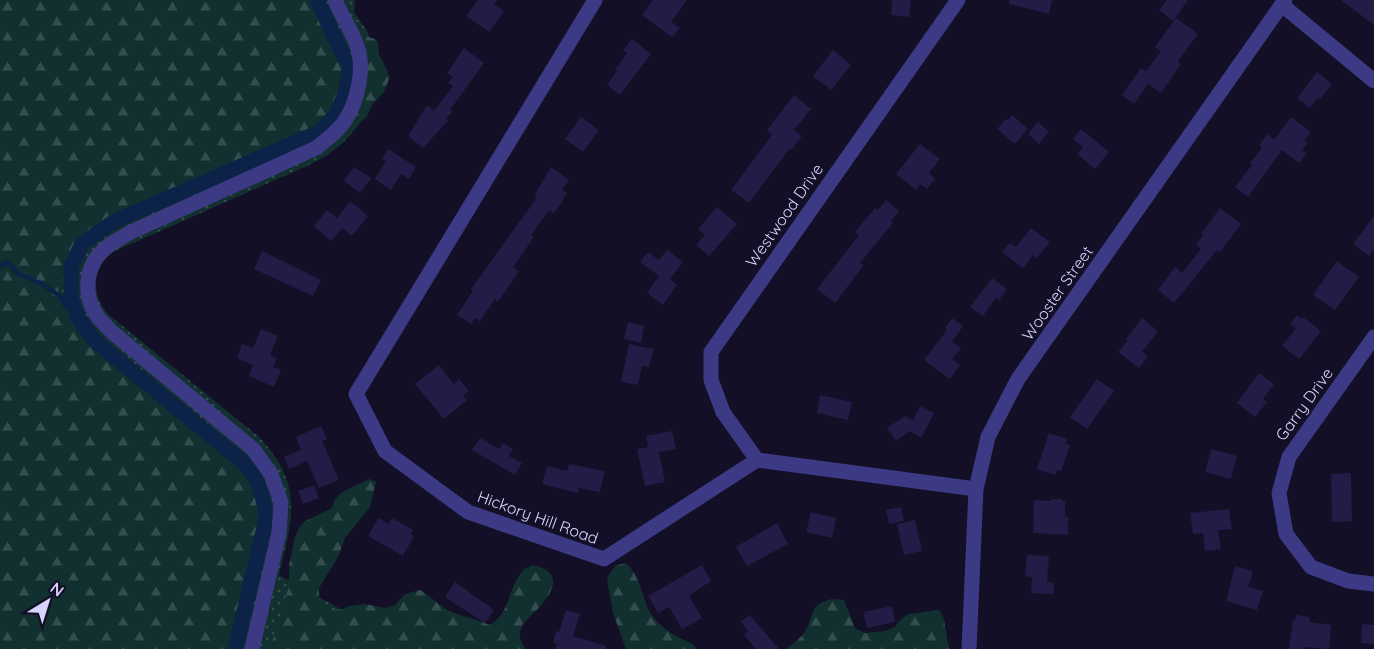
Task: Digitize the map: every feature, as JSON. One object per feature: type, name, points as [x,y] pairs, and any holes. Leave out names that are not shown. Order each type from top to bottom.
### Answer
[{"type":"street","points":[[252,649],[279,533],[280,502],[272,474],[253,449],[112,332],[96,315],[89,300],[88,279],[93,262],[106,247],[316,148],[347,119],[356,94],[361,62],[357,46],[334,0]]},
{"type":"street","name":"Hickory Hill Road","points":[[595,0],[356,394],[385,451],[468,512],[604,559],[757,460]]},
{"type":"street","name":"Westwood Drive","points":[[757,460],[723,412],[711,380],[711,352],[958,0]]},
{"type":"street","points":[[1284,3],[1374,81]]},
{"type":"street","name":"Wooster Street","points":[[969,649],[976,489],[988,436],[1018,379],[1284,3]]},
{"type":"street","name":"Garry Drive","points":[[1374,337],[1288,457],[1279,494],[1286,534],[1311,567],[1347,581],[1374,584]]},
{"type":"street","points":[[757,460],[976,489]]},
{"type":"green space","points":[[0,0],[314,0],[318,15],[330,28],[343,35],[355,33],[375,39],[390,77],[384,92],[373,104],[366,118],[345,132],[313,146],[267,148],[152,200],[110,216],[81,235],[75,243],[70,251],[66,272],[58,291],[60,301],[68,315],[102,352],[238,460],[255,480],[261,493],[262,509],[229,649],[0,649]]},
{"type":"green space","points":[[303,0],[355,0],[354,12],[367,31],[373,47],[361,122],[346,140],[328,155],[113,252],[97,274],[97,291],[103,308],[109,315],[258,436],[273,453],[289,486],[291,502],[291,518],[279,575],[413,649],[0,649],[0,416],[61,323],[55,261]]},
{"type":"green space","points":[[369,479],[376,482],[370,507],[345,538],[338,557],[319,588],[319,599],[330,609],[340,610],[365,604],[385,608],[395,605],[405,594],[420,590],[448,610],[490,625],[503,611],[519,576],[533,565],[546,570],[552,576],[553,584],[545,601],[521,628],[520,637],[526,649],[270,649],[289,586],[289,565],[299,528],[305,521],[332,508],[335,499],[342,492]]},
{"type":"green space","points":[[625,563],[634,573],[648,608],[659,624],[694,645],[696,649],[626,649],[613,613],[607,578],[615,566]]},
{"type":"green space","points":[[833,599],[844,600],[855,628],[865,633],[885,631],[895,627],[909,614],[939,610],[944,619],[949,649],[786,649],[804,633],[816,607]]},
{"type":"building","points":[[478,0],[497,0],[494,4],[504,11],[489,32],[466,16]]},
{"type":"building","points":[[653,0],[687,0],[671,22],[680,28],[672,37],[642,15]]},
{"type":"building","points":[[892,0],[911,0],[909,17],[891,15]]},
{"type":"building","points":[[1009,0],[1052,0],[1049,14],[1009,4]]},
{"type":"building","points":[[1167,0],[1188,0],[1173,21],[1159,10]]},
{"type":"building","points":[[1341,0],[1374,0],[1374,25]]},
{"type":"building","points":[[1176,18],[1198,34],[1178,61],[1181,64],[1161,93],[1148,84],[1134,104],[1122,95],[1141,68],[1146,71],[1161,51],[1155,47]]},
{"type":"building","points":[[632,39],[651,54],[620,95],[607,85],[627,53],[623,50]]},
{"type":"building","points":[[464,48],[484,63],[450,110],[452,112],[446,119],[448,121],[423,148],[408,136],[427,105],[434,111],[453,86],[448,83],[453,77],[447,73]]},
{"type":"building","points":[[833,50],[851,65],[831,90],[813,76]]},
{"type":"building","points":[[1317,72],[1332,84],[1310,108],[1297,98]]},
{"type":"building","points":[[794,95],[811,109],[794,130],[802,136],[791,150],[790,148],[749,203],[731,190],[772,135],[767,130]]},
{"type":"building","points":[[1012,115],[1028,129],[1015,144],[997,129]]},
{"type":"building","points":[[581,117],[599,130],[583,152],[565,139]]},
{"type":"building","points":[[1291,117],[1311,132],[1304,141],[1308,143],[1302,150],[1307,153],[1299,163],[1282,150],[1248,197],[1235,187],[1252,165],[1250,163],[1262,148],[1259,146],[1267,134],[1274,140]]},
{"type":"building","points":[[1038,122],[1049,132],[1039,144],[1028,134]]},
{"type":"building","points":[[1081,129],[1109,152],[1095,169],[1077,154],[1083,147],[1073,139]]},
{"type":"building","points":[[920,144],[940,159],[929,173],[935,179],[927,189],[920,184],[916,190],[896,174]]},
{"type":"building","points":[[388,149],[416,167],[409,179],[401,174],[391,190],[375,179],[386,161],[382,159]]},
{"type":"building","points":[[354,167],[371,178],[360,193],[344,181]]},
{"type":"building","points":[[551,167],[569,180],[562,190],[567,193],[564,199],[554,213],[549,210],[531,235],[534,237],[513,267],[519,271],[498,302],[495,299],[480,321],[475,318],[471,324],[457,315],[473,291],[471,289],[536,199],[535,194]]},
{"type":"building","points":[[886,200],[899,211],[891,221],[893,223],[860,263],[864,265],[835,303],[817,289],[859,235],[855,232],[875,208],[878,210]]},
{"type":"building","points":[[350,201],[368,216],[352,236],[342,228],[331,241],[314,226],[327,210],[337,218]]},
{"type":"building","points":[[717,207],[737,224],[709,256],[696,245],[705,235],[698,229]]},
{"type":"building","points":[[1220,208],[1241,224],[1220,252],[1217,250],[1174,303],[1158,290],[1175,267],[1182,273],[1201,249],[1196,245],[1203,235],[1201,234]]},
{"type":"building","points":[[1374,216],[1374,249],[1369,256],[1353,244]]},
{"type":"building","points":[[1031,228],[1050,242],[1037,258],[1033,255],[1023,268],[1002,252],[1010,243],[1016,247]]},
{"type":"building","points":[[667,250],[683,262],[670,279],[677,285],[663,305],[647,293],[659,276],[640,262],[648,252],[659,260]]},
{"type":"building","points":[[262,251],[321,280],[313,296],[254,269]]},
{"type":"building","points":[[1337,261],[1359,277],[1335,310],[1313,295]]},
{"type":"building","points":[[992,278],[1007,289],[999,300],[996,298],[983,316],[970,307]]},
{"type":"building","points":[[1297,315],[1321,331],[1299,359],[1282,346],[1296,328],[1290,324]]},
{"type":"building","points":[[952,318],[963,326],[952,342],[961,348],[952,359],[960,365],[950,379],[924,360],[947,330],[945,328]]},
{"type":"building","points":[[1142,318],[1158,331],[1142,352],[1148,356],[1139,368],[1118,352]]},
{"type":"building","points":[[628,322],[644,326],[641,343],[624,339]]},
{"type":"building","points":[[261,329],[278,336],[270,355],[277,358],[273,367],[281,370],[274,387],[249,376],[253,365],[237,358],[242,344],[253,348]]},
{"type":"building","points":[[629,344],[654,349],[649,367],[642,366],[638,385],[621,382]]},
{"type":"building","points":[[439,365],[454,384],[459,379],[469,391],[463,395],[467,400],[444,419],[415,384]]},
{"type":"building","points":[[1259,373],[1274,384],[1263,399],[1267,402],[1255,417],[1237,403]]},
{"type":"building","points":[[1097,379],[1114,391],[1087,429],[1070,417]]},
{"type":"building","points":[[820,395],[852,402],[848,420],[817,413]]},
{"type":"building","points":[[920,406],[934,413],[921,438],[910,431],[896,441],[887,428],[905,416],[913,420]]},
{"type":"building","points":[[321,426],[327,439],[322,441],[339,480],[319,488],[307,461],[289,469],[284,457],[301,450],[296,437]]},
{"type":"building","points":[[672,431],[676,449],[659,452],[665,482],[645,486],[637,449],[648,447],[646,436]]},
{"type":"building","points":[[1049,433],[1067,439],[1065,444],[1070,445],[1061,471],[1057,470],[1055,475],[1037,469]]},
{"type":"building","points":[[480,438],[499,449],[503,443],[513,449],[509,456],[522,463],[515,475],[472,450]]},
{"type":"building","points":[[1211,449],[1237,456],[1231,479],[1205,472]]},
{"type":"building","points":[[569,464],[605,471],[600,492],[579,488],[578,493],[542,484],[547,466],[567,471]]},
{"type":"building","points":[[1351,473],[1352,521],[1332,522],[1331,474]]},
{"type":"building","points":[[314,485],[319,498],[303,504],[298,491]]},
{"type":"building","points":[[1051,499],[1065,501],[1068,535],[1033,533],[1034,500],[1051,501]]},
{"type":"building","points":[[901,507],[904,521],[889,524],[886,510]]},
{"type":"building","points":[[1229,509],[1232,529],[1218,530],[1221,549],[1205,551],[1203,533],[1193,534],[1190,513]]},
{"type":"building","points":[[811,512],[836,518],[832,538],[806,532]]},
{"type":"building","points":[[378,518],[389,524],[392,518],[413,530],[411,534],[414,536],[403,556],[368,536]]},
{"type":"building","points":[[915,520],[922,551],[904,555],[897,524]]},
{"type":"building","points":[[777,523],[788,544],[747,566],[736,547]]},
{"type":"building","points":[[1027,555],[1049,556],[1047,582],[1054,583],[1054,594],[1031,593],[1032,577],[1025,576]]},
{"type":"building","points":[[702,565],[711,581],[689,596],[702,618],[682,629],[669,607],[658,613],[648,596]]},
{"type":"building","points":[[1235,566],[1253,571],[1248,587],[1263,591],[1257,610],[1226,601]]},
{"type":"building","points":[[455,582],[494,610],[485,623],[445,597]]},
{"type":"building","points":[[892,606],[895,622],[867,628],[863,612]]},
{"type":"building","points":[[566,610],[580,614],[573,636],[606,646],[606,649],[555,649],[557,644],[553,643],[556,631],[559,632]]},
{"type":"building","points":[[750,615],[779,649],[756,649],[744,635],[748,631],[741,621]]},
{"type":"building","points":[[1296,615],[1310,617],[1309,622],[1331,625],[1329,649],[1304,647],[1303,649],[1289,649]]},
{"type":"building","points":[[1362,624],[1374,625],[1374,644],[1361,643]]},
{"type":"waterway","points":[[235,649],[266,513],[255,477],[244,463],[95,341],[78,318],[71,298],[71,267],[82,244],[113,222],[319,132],[336,115],[346,91],[349,68],[317,0]]},
{"type":"waterway","points":[[0,266],[8,262],[17,273],[42,284],[60,296],[66,307],[78,318]]}]
